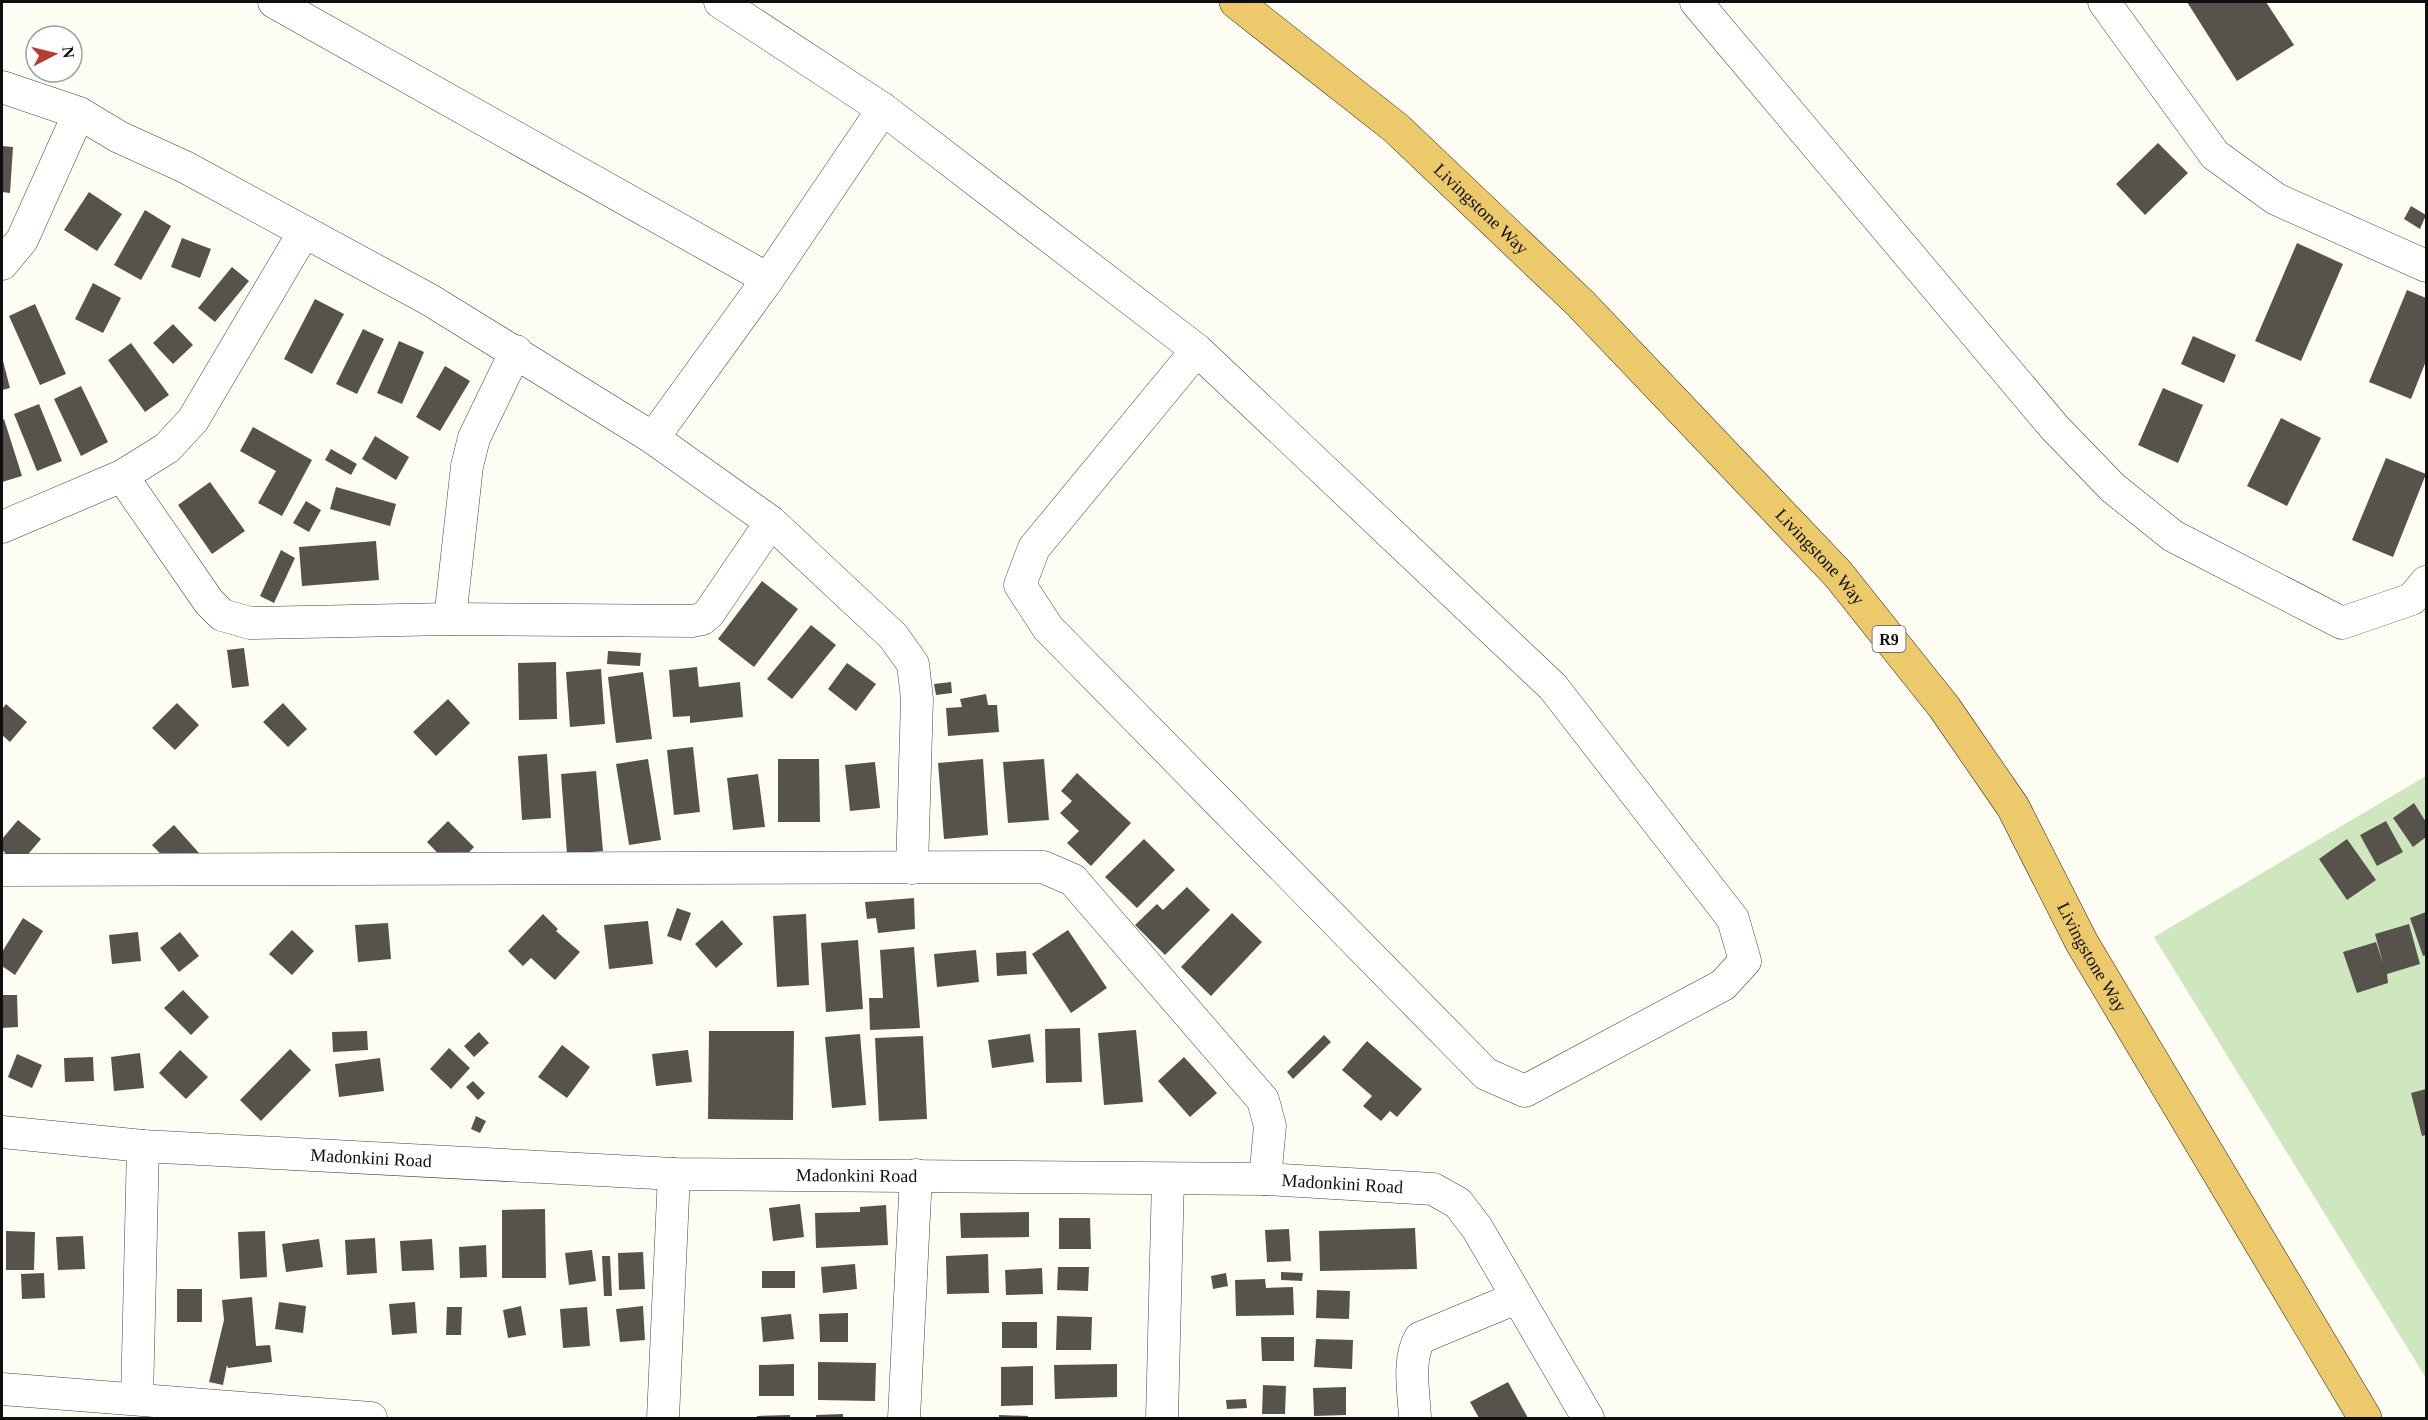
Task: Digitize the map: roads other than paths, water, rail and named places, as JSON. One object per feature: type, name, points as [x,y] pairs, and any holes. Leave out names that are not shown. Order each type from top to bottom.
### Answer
[{"type":"highway","name":"Livingstone Way","points":[[1236,2],[1396,128],[1572,295],[1838,574],[1944,707],[2013,807],[2082,943],[2366,1419]]},
{"type":"street","points":[[274,2],[768,279]]},
{"type":"street","points":[[720,2],[883,109],[1197,350],[1553,687],[1733,919],[1745,961],[1722,985],[1525,1091],[1486,1074],[1048,628],[1020,585],[1034,548],[1197,350]]},
{"type":"street","points":[[1696,2],[2055,429],[2113,488],[2173,536],[2342,623],[2412,599],[2427,582]]},
{"type":"street","points":[[2104,2],[2215,155],[2276,199],[2427,266]]},
{"type":"street","points":[[2,87],[79,113],[119,137],[185,167],[430,300],[516,351],[653,438],[771,522],[893,636],[914,664],[917,699],[912,868]]},
{"type":"street","points":[[653,438],[768,279],[883,109]]},
{"type":"street","points":[[2,264],[22,240],[79,113]]},
{"type":"street","points":[[2,527],[122,477],[167,448],[194,420],[304,232]]},
{"type":"street","points":[[450,619],[466,466],[474,438],[516,351]]},
{"type":"street","points":[[122,477],[209,602],[222,615],[236,620],[262,624],[450,619],[670,622],[702,619],[709,613],[771,522]]},
{"type":"street","points":[[2,870],[1043,867],[1073,880],[1263,1100],[1270,1126],[1265,1179]]},
{"type":"street","name":"Madonkini Road","points":[[2,1132],[143,1146],[674,1174],[1265,1179],[1433,1189],[1458,1203],[1477,1228],[1588,1419]]},
{"type":"street","points":[[137,1400],[143,1146]]},
{"type":"street","points":[[663,1419],[674,1174]]},
{"type":"street","points":[[904,1419],[916,1175]]},
{"type":"street","points":[[1162,1419],[1168,1179]]},
{"type":"street","points":[[1415,1419],[1413,1362],[1414,1348],[1420,1338],[1516,1298]]},
{"type":"street","points":[[2,1389],[371,1419]]}]
